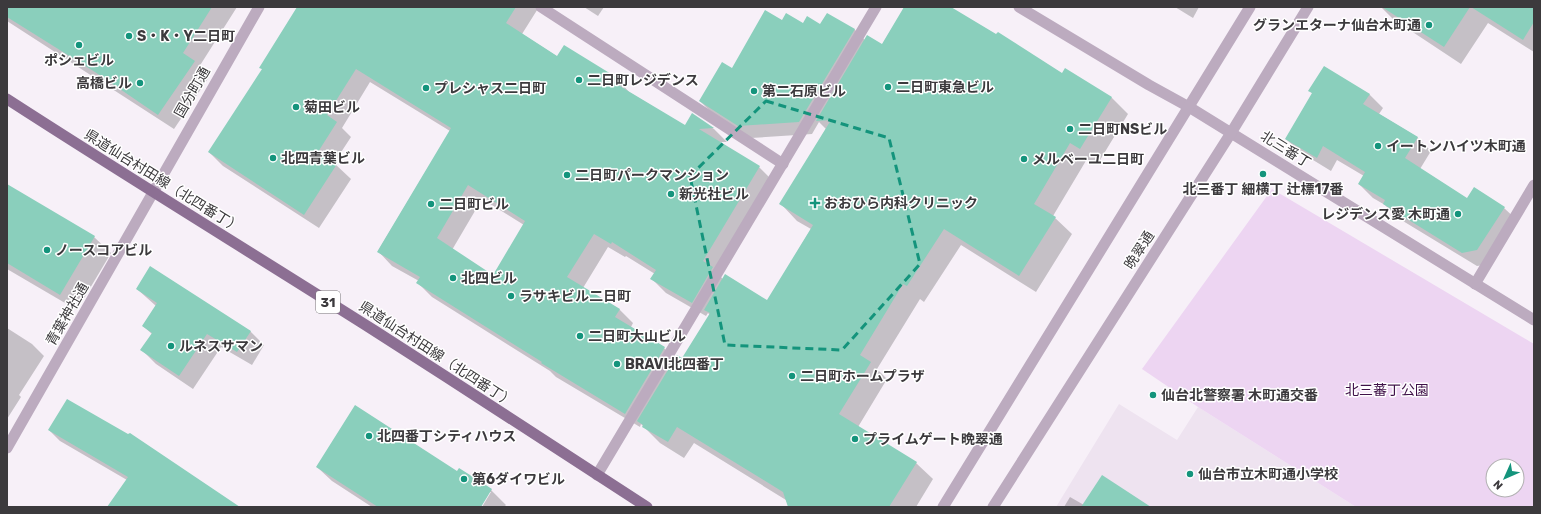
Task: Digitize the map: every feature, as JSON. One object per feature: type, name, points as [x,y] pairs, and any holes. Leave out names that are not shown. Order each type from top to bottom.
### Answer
[{"type":"main road","name":"県道仙台村田線（北四番丁）","points":[[7,99],[154,194],[376,332],[647,507]]},
{"type":"street","name":"国分町通","points":[[154,194],[181,141],[259,7]]},
{"type":"street","points":[[541,7],[783,164]]},
{"type":"street","points":[[597,475],[876,7]]},
{"type":"street","name":"北三番丁","points":[[1019,7],[1149,85],[1189,107],[1534,320]]},
{"type":"street","points":[[942,507],[1250,7]]},
{"type":"street","name":"晩翠通","points":[[993,507],[1231,133],[1308,7]]},
{"type":"street","points":[[1475,284],[1534,185]]},
{"type":"street","name":"青葉神社通","points":[[7,448],[154,194]]},
{"type":"highlighted area","points":[[766,101],[889,138],[920,264],[842,350],[725,345],[690,176]]},
{"type":"shaded area","name":"仙台市立木町通小学校","points":[[1119,404],[1177,440],[1198,407],[1356,507],[1056,507]]},
{"type":"green space","name":"北三蕃丁公園","points":[[1272,189],[1534,344],[1534,507],[1356,507],[1198,407],[1142,369]]},
{"type":"building","points":[[7,7],[212,7],[183,53],[195,61],[158,115],[95,72],[7,17]]},
{"type":"building","points":[[297,7],[516,7],[506,23],[557,56],[564,45],[616,77],[613,82],[685,125],[692,113],[714,128],[699,129],[760,166],[703,261],[713,267],[692,303],[650,279],[656,270],[612,242],[611,244],[594,234],[567,277],[620,309],[615,317],[665,347],[625,414],[541,363],[542,362],[416,283],[420,277],[377,252],[451,128],[356,69],[327,115],[337,122],[318,152],[337,164],[304,215],[208,152],[262,69],[259,68]],"holes":[[[468,185],[525,221],[493,275],[437,238]]]},
{"type":"building","points":[[904,7],[951,7],[996,34],[998,32],[1062,73],[1065,68],[1112,97],[1080,149],[1070,143],[1034,204],[1056,217],[1019,276],[944,229],[907,286],[903,284],[860,355],[871,362],[839,414],[917,462],[889,507],[788,507],[783,492],[677,427],[668,442],[642,427],[643,425],[637,421],[677,355],[682,358],[710,313],[704,310],[725,274],[767,300],[813,225],[779,204],[831,120],[816,121],[867,35],[882,44]]},
{"type":"building","name":"グランエターナ仙台木町通","points":[[1382,7],[1470,7],[1444,47]]},
{"type":"building","points":[[1471,7],[1534,7],[1534,22],[1523,40]]},
{"type":"building","points":[[765,10],[782,20],[786,13],[803,23],[807,16],[820,24],[827,13],[855,29],[799,122],[738,126],[699,101],[722,62],[732,68]]},
{"type":"building","points":[[1324,66],[1370,94],[1363,104],[1418,137],[1405,158],[1467,198],[1474,187],[1505,207],[1477,250],[1462,253],[1383,204],[1385,200],[1358,184],[1365,172],[1323,146],[1317,158],[1285,139],[1312,93],[1308,91]]},
{"type":"building","name":"ノースコアビル","points":[[7,184],[95,236],[60,295],[7,263]]},
{"type":"building","points":[[150,266],[251,331],[237,352],[207,334],[179,376],[140,350],[152,333],[142,326],[157,303],[136,289]]},
{"type":"building","points":[[67,399],[128,434],[130,433],[240,507],[107,507],[128,477],[48,430]]},
{"type":"building","name":"北四番丁シティハウス","points":[[355,405],[457,471],[459,468],[492,489],[481,507],[378,507],[316,467]]},
{"type":"building","points":[[1102,475],[1151,507],[1081,507]]},
{"type":"place","name":"グランエターナ仙台木町通","points":[[1429,25]]},
{"type":"place","name":"S・K・Y二日町","points":[[129,36]]},
{"type":"place","name":"ポシェビル","points":[[79,45]]},
{"type":"place","name":"二日町レジデンス","points":[[579,80]]},
{"type":"place","name":"高橋ビル","points":[[140,83]]},
{"type":"place","name":"二日町東急ビル","points":[[888,87]]},
{"type":"place","name":"プレシャス二日町","points":[[426,88]]},
{"type":"place","name":"第二石原ビル","points":[[754,91]]},
{"type":"place","name":"菊田ビル","points":[[296,107]]},
{"type":"place","name":"二日町NSビル","points":[[1070,129]]},
{"type":"place","name":"イートンハイツ木町通","points":[[1378,146]]},
{"type":"place","name":"北四青葉ビル","points":[[273,158]]},
{"type":"place","name":"メルベーユ二日町","points":[[1024,159]]},
{"type":"place","name":"北三番丁 細横丁 辻標17番","points":[[1263,174]]},
{"type":"place","name":"二日町パークマンション","points":[[567,175]]},
{"type":"place","name":"新光社ビル","points":[[671,194]]},
{"type":"place","name":"おおひら内科クリニック","points":[[815,203]]},
{"type":"place","name":"二日町ビル","points":[[431,204]]},
{"type":"place","name":"レジデンス愛 木町通","points":[[1458,214]]},
{"type":"place","name":"ノースコアビル","points":[[47,250]]},
{"type":"place","name":"北四ビル","points":[[453,278]]},
{"type":"place","name":"ラサキビル二日町","points":[[511,296]]},
{"type":"place","name":"二日町大山ビル","points":[[580,336]]},
{"type":"place","name":"ルネスサマン","points":[[171,346]]},
{"type":"place","name":"BRAVI北四番丁","points":[[617,364]]},
{"type":"place","name":"二日町ホームプラザ","points":[[792,376]]},
{"type":"place","name":"仙台北警察署 木町通交番","points":[[1153,395]]},
{"type":"place","name":"北四番丁シティハウス","points":[[369,436]]},
{"type":"place","name":"プライムゲート晩翠通","points":[[855,439]]},
{"type":"place","name":"仙台市立木町通小学校","points":[[1190,474]]},
{"type":"place","name":"第6ダイワビル","points":[[464,479]]}]
